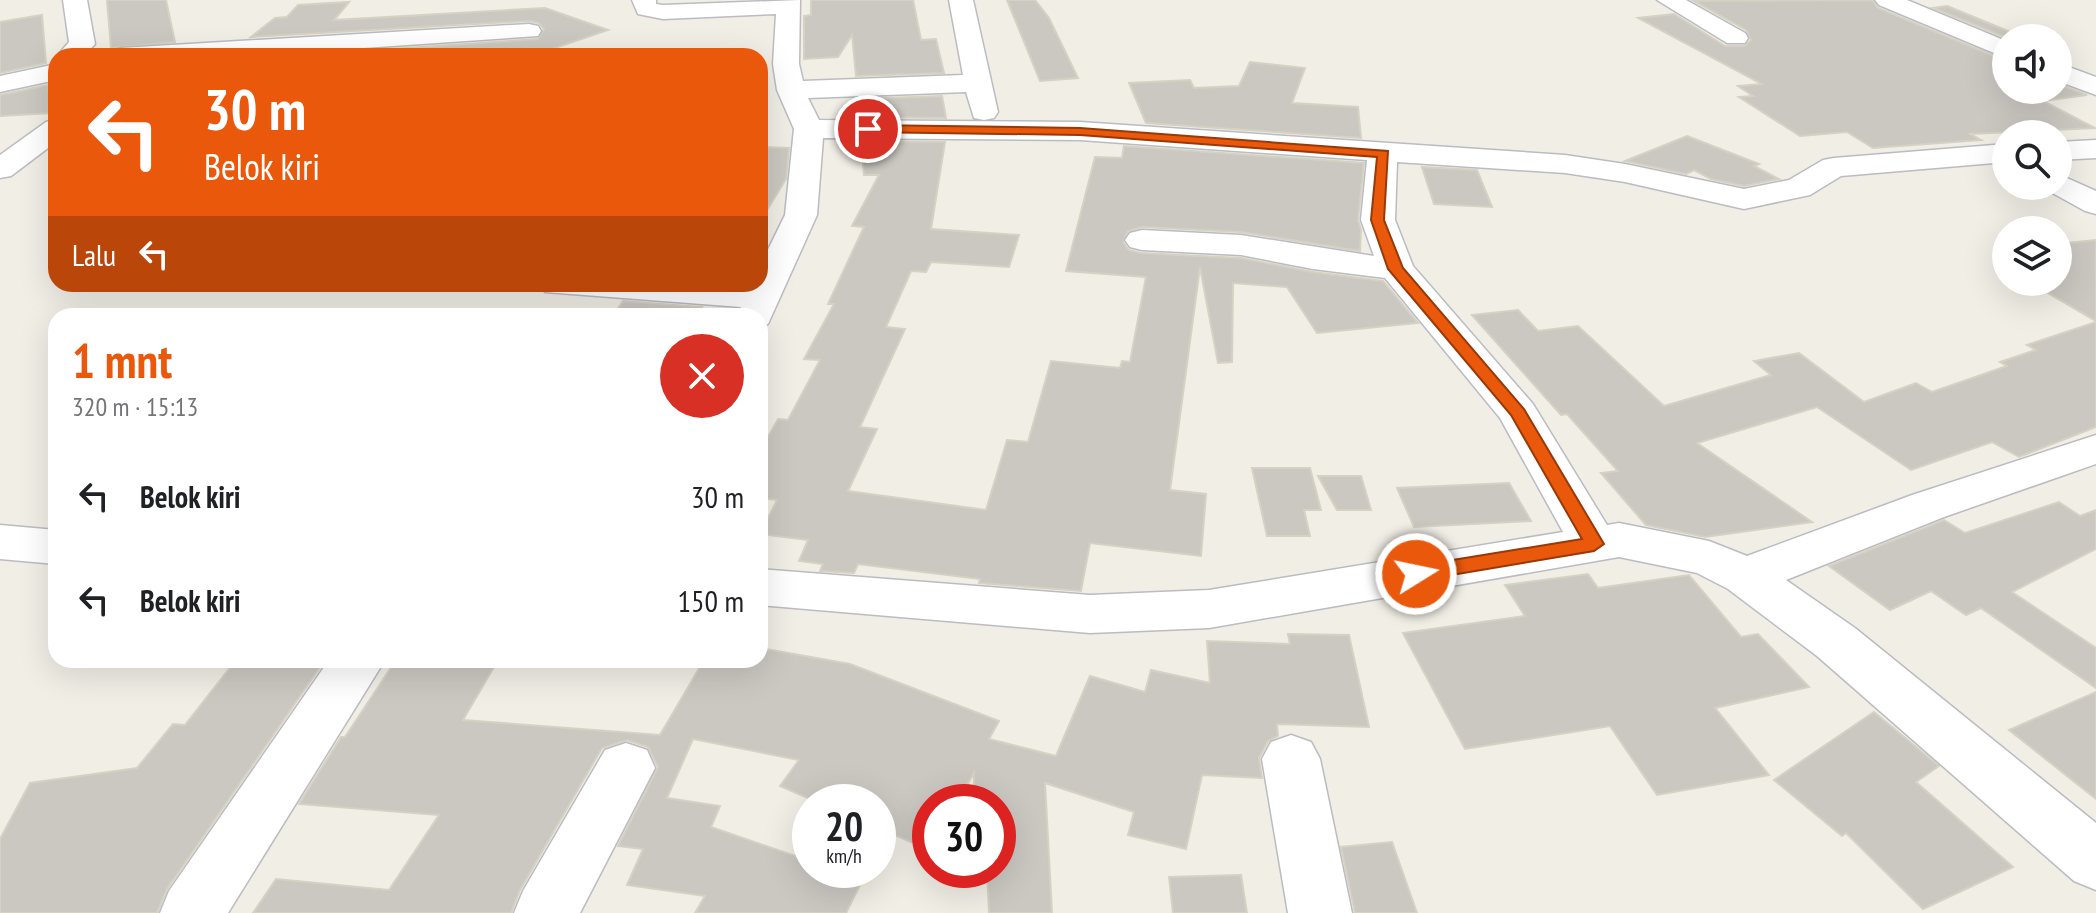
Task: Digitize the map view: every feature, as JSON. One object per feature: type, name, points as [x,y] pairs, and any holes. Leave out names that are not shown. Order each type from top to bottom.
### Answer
[{"type":"street","points":[[67,48],[75,0]]},
{"type":"street","points":[[644,0],[646,9],[663,12],[788,3],[809,129],[801,215],[768,287]]},
{"type":"street","points":[[961,0],[959,56],[978,83],[988,130]]},
{"type":"street","points":[[1669,0],[1736,38]]},
{"type":"street","points":[[1887,0],[1992,44]]},
{"type":"street","points":[[312,48],[529,31]]},
{"type":"street","points":[[0,84],[48,68]]},
{"type":"street","points":[[798,72],[978,83]]},
{"type":"street","points":[[2072,77],[2096,87]]},
{"type":"street","points":[[809,129],[1080,131],[1565,164],[1625,173],[1744,199],[1799,188],[1834,167],[1992,155]]},
{"type":"street","points":[[0,169],[48,134]]},
{"type":"street","points":[[2072,150],[2096,149]]},
{"type":"street","points":[[1384,153],[1379,174],[1378,220],[1396,269],[1518,413],[1594,544]]},
{"type":"street","points":[[2072,191],[2096,204]]},
{"type":"street","points":[[1142,240],[1241,245],[1313,259],[1396,269]]},
{"type":"street","points":[[628,292],[759,307]]},
{"type":"street","points":[[1745,576],[1928,506],[2096,449]]},
{"type":"street","points":[[768,588],[1090,614],[1194,609],[1619,540],[1709,558],[1745,576],[1836,642],[2096,861]]},
{"type":"street","points":[[0,542],[48,546]]},
{"type":"street","points":[[192,913],[353,668]]},
{"type":"street","points":[[1291,759],[1320,913]]},
{"type":"street","points":[[546,913],[626,768]]},
{"type":"building","points":[[107,0],[166,0],[175,42],[111,48]]},
{"type":"building","points":[[811,0],[913,0],[921,40],[936,39],[944,73],[856,76],[852,35],[838,57],[804,59],[804,16],[811,15]]},
{"type":"building","points":[[1007,0],[1035,0],[1049,18],[1078,78],[1040,81]]},
{"type":"building","points":[[1872,0],[1878,8],[1992,55],[1992,104],[2049,104],[2095,128],[2072,129],[2072,120],[1992,120],[1992,133],[1970,134],[1981,140],[1873,148],[1847,132],[1800,136],[1739,97],[1753,96],[1738,86],[1762,84],[1638,18],[1674,14],[1725,46],[1745,46],[1751,40],[1746,30],[1694,1]]},
{"type":"building","points":[[349,2],[334,20],[545,8],[608,30],[555,48],[406,48],[538,39],[544,29],[539,23],[529,21],[251,37],[275,18],[287,17],[298,5]]},
{"type":"building","points":[[1947,6],[1992,24],[1992,32],[1933,8]]},
{"type":"building","points":[[42,15],[46,63],[0,73],[0,22]]},
{"type":"building","points":[[1250,62],[1305,68],[1292,103],[1358,107],[1361,138],[1146,123],[1129,83],[1190,80],[1194,88],[1239,86]]},
{"type":"building","points":[[48,85],[48,113],[0,116],[0,95]]},
{"type":"building","points":[[2072,89],[2087,95],[2072,97]]},
{"type":"building","points":[[942,96],[946,118],[859,117],[858,99]]},
{"type":"building","points":[[1687,136],[1759,164],[1754,166],[1779,179],[1744,186],[1711,179],[1694,170],[1686,174],[1625,161]]},
{"type":"building","points":[[861,141],[945,142],[931,229],[1019,235],[1009,267],[931,262],[926,272],[911,271],[886,327],[905,329],[860,427],[877,429],[848,491],[986,510],[1007,440],[1028,442],[1051,361],[1120,368],[1122,361],[1130,362],[1146,277],[1066,271],[1095,157],[1122,158],[1124,146],[1364,163],[1358,220],[1360,251],[1241,232],[1142,227],[1128,231],[1123,242],[1129,250],[1141,253],[1241,258],[1383,281],[1418,323],[1317,333],[1287,287],[1233,283],[1232,362],[1218,363],[1200,267],[1170,490],[1206,494],[1201,556],[1090,543],[1081,591],[979,583],[980,579],[858,564],[854,573],[820,571],[823,564],[799,561],[808,540],[768,535],[768,518],[777,500],[768,499],[768,437],[778,419],[788,420],[820,360],[804,359],[834,304],[828,304],[864,227],[852,226],[879,175],[864,175]]},
{"type":"building","points":[[768,147],[789,148],[786,179],[768,209]]},
{"type":"building","points":[[1422,167],[1477,170],[1492,207],[1434,204]]},
{"type":"building","points":[[2096,240],[2096,321],[2053,296],[2072,296],[2072,243]]},
{"type":"building","points":[[623,301],[702,307],[701,308],[618,308]]},
{"type":"building","points":[[1518,310],[1538,331],[1578,326],[1664,406],[1771,375],[1754,361],[1799,353],[1864,402],[1916,383],[1932,392],[2007,366],[2000,362],[2036,350],[2027,345],[2096,322],[2096,427],[2019,457],[1992,442],[1911,470],[1817,407],[1697,443],[1812,522],[1705,537],[1646,525],[1601,473],[1618,471],[1567,414],[1561,415],[1472,315]]},
{"type":"building","points":[[1252,468],[1310,468],[1321,510],[1304,510],[1310,536],[1267,536]]},
{"type":"building","points":[[1318,476],[1361,476],[1371,510],[1337,510]]},
{"type":"building","points":[[1509,483],[1531,521],[1414,527],[1397,488]]},
{"type":"building","points":[[2059,502],[2080,516],[2096,510],[2096,549],[2012,592],[2096,648],[2096,688],[1981,608],[1966,615],[1931,591],[1890,610],[1829,566],[1944,520],[1965,533]]},
{"type":"building","points":[[1588,574],[1598,588],[1689,575],[1741,637],[1758,634],[1809,687],[1715,708],[1769,775],[1657,795],[1610,726],[1465,749],[1403,633],[1525,616],[1505,585]]},
{"type":"building","points":[[1288,634],[1349,635],[1369,727],[1277,724],[1278,736],[1268,741],[1259,758],[1262,778],[1202,775],[1186,849],[1128,835],[1134,812],[1045,783],[1052,913],[989,913],[988,888],[1016,888],[1016,784],[974,784],[974,773],[968,784],[912,784],[912,842],[896,836],[896,784],[792,784],[792,791],[780,786],[799,760],[693,739],[667,798],[720,806],[711,827],[792,855],[792,888],[858,888],[846,913],[695,913],[705,896],[627,885],[643,849],[618,846],[658,767],[648,747],[627,740],[602,748],[520,890],[511,913],[253,913],[276,879],[389,890],[439,815],[299,804],[341,737],[345,737],[391,668],[493,668],[463,720],[660,735],[699,668],[768,668],[768,649],[850,664],[999,721],[989,739],[1056,756],[1090,676],[1145,692],[1151,670],[1210,683],[1207,641],[1290,644]]},
{"type":"building","points":[[230,668],[319,668],[167,889],[157,913],[0,913],[0,839],[30,783],[137,768],[173,724],[185,725]]},
{"type":"building","points":[[2096,692],[2096,799],[2009,730]]},
{"type":"building","points":[[1874,712],[1939,766],[1916,782],[2013,867],[1923,909],[1846,833],[1842,836],[1774,780]]},
{"type":"building","points":[[1392,842],[1417,913],[1355,913],[1341,847]]},
{"type":"building","points":[[1241,875],[1247,913],[1173,913],[1169,877]]},
{"type":"route","points":[[868,129],[1080,131],[1384,153],[1379,174],[1378,220],[1396,269],[1408,287],[1518,413],[1594,544],[1416,574]]}]
